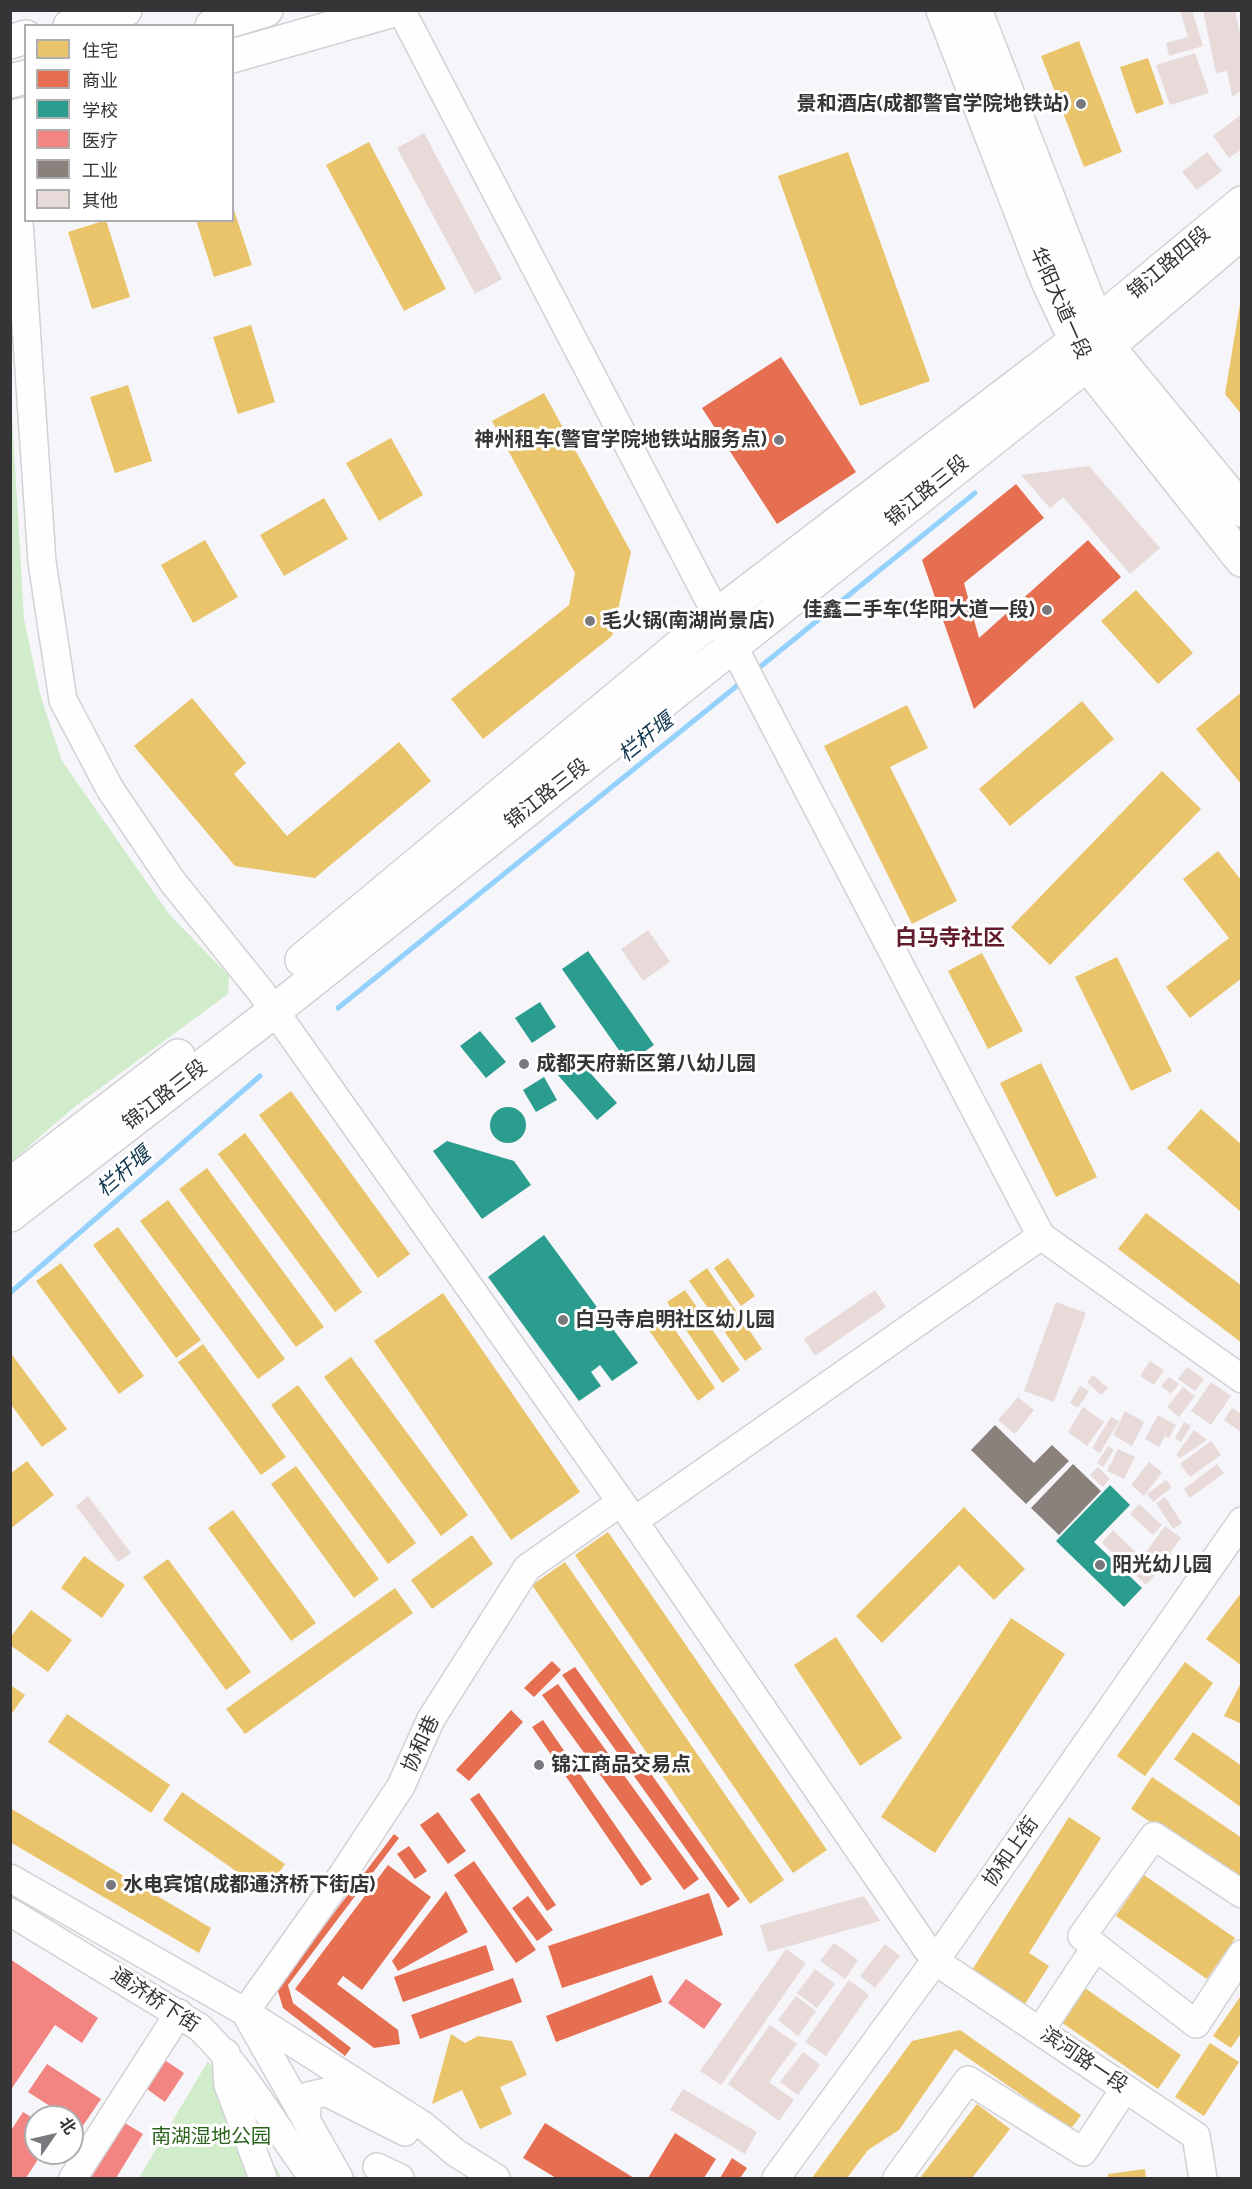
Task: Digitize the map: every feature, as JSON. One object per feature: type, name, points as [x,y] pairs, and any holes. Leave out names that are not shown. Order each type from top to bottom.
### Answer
[{"type":"main road","points":[[77,24],[125,10]]},
{"type":"main road","points":[[219,24],[266,10]]},
{"type":"main road","points":[[234,55],[394,10]]},
{"type":"main road","name":"华阳大道一段","points":[[942,10],[1047,279],[1242,560]]},
{"type":"main road","name":"华阳大道一段","points":[[975,10],[1092,344],[1242,510]]},
{"type":"main road","name":"锦江路四段","points":[[1092,344],[1242,203]]},
{"type":"main road","name":"锦江路四段","points":[[1092,344],[1242,232]]},
{"type":"main road","name":"锦江路三段","points":[[10,1215],[267,1003],[717,615],[1092,344]]},
{"type":"main road","name":"锦江路三段","points":[[10,1185],[744,666],[1092,344]]},
{"type":"street","points":[[401,10],[1041,1236],[1242,1379]]},
{"type":"street","points":[[16,117],[42,562],[63,699],[110,789],[172,881],[267,1003],[627,1511],[935,1961]]},
{"type":"street","name":"协和巷","points":[[245,2012],[401,1786],[431,1719],[527,1568],[627,1511],[1041,1236]]},
{"type":"street","name":"协和上街","points":[[776,2178],[935,1961],[1242,1521]]},
{"type":"street","points":[[1242,1894],[1154,1836],[1082,1936],[1196,2024],[1242,1954]]},
{"type":"street","name":"通济桥下街","points":[[10,1878],[245,2012],[424,2126],[490,2178]]},
{"type":"street","name":"通济桥下街","points":[[10,1912],[199,2027],[226,2052],[313,2178]]},
{"type":"street","points":[[1040,2031],[1095,1948]]},
{"type":"street","name":"滨河路一段","points":[[935,1961],[1196,2136],[1203,2178]]},
{"type":"street","points":[[245,2012],[339,2178]]},
{"type":"street","points":[[73,2178],[179,2013]]},
{"type":"street","points":[[226,2052],[228,2085],[263,2178]]},
{"type":"street","points":[[897,2178],[968,2080],[1083,2152],[1125,2088]]},
{"type":"street","name":"通济桥下街","points":[[306,2120],[308,2096],[326,2092],[416,2138],[456,2153]]},
{"type":"green space","points":[[10,382],[24,619],[40,694],[62,761],[169,914],[229,976],[228,994],[73,1108],[11,1162]]},
{"type":"green space","name":"南湖湿地公园","points":[[208,2061],[228,2085],[282,2178],[139,2178]]},
{"type":"building: 住宅","name":"景和酒店(成都警官学院地铁站)","points":[[1079,41],[1122,152],[1084,167],[1041,56]]},
{"type":"building: 住宅","points":[[1148,58],[1164,104],[1136,114],[1120,67]]},
{"type":"building: 住宅","points":[[369,142],[446,289],[404,311],[326,165]]},
{"type":"building: 住宅","points":[[848,152],[930,381],[860,406],[778,176]]},
{"type":"building: 住宅","points":[[234,210],[252,265],[214,277],[197,222],[234,222]]},
{"type":"building: 住宅","points":[[107,222],[130,297],[92,309],[68,232]]},
{"type":"building: 住宅","points":[[1240,304],[1242,304],[1242,415],[1225,394]]},
{"type":"building: 住宅","points":[[251,325],[275,402],[238,414],[213,337]]},
{"type":"building: 住宅","points":[[128,385],[152,461],[115,473],[90,397]]},
{"type":"building: 住宅","points":[[544,393],[631,552],[612,636],[483,739],[451,699],[569,605],[575,573],[492,421]]},
{"type":"building: 住宅","points":[[391,438],[423,495],[379,521],[346,463]]},
{"type":"building: 住宅","points":[[324,498],[348,539],[284,576],[260,535]]},
{"type":"building: 住宅","points":[[205,540],[238,597],[193,623],[161,565]]},
{"type":"building: 住宅","points":[[1136,590],[1193,653],[1158,684],[1101,621]]},
{"type":"building: 住宅","points":[[1242,692],[1242,785],[1196,729]]},
{"type":"building: 住宅","points":[[192,698],[246,763],[234,774],[287,836],[399,742],[431,781],[315,878],[235,866],[134,746]]},
{"type":"building: 住宅","points":[[1082,701],[1114,739],[1010,826],[979,789]]},
{"type":"building: 住宅","points":[[907,705],[928,748],[890,767],[957,901],[912,924],[824,746]]},
{"type":"building: 住宅","points":[[1162,771],[1201,809],[1050,965],[1011,927]]},
{"type":"building: 住宅","points":[[1218,851],[1242,881],[1242,978],[1190,1018],[1166,987],[1229,938],[1183,879]]},
{"type":"building: 住宅","points":[[982,953],[1023,1031],[988,1049],[948,971]]},
{"type":"building: 住宅","points":[[1117,957],[1172,1071],[1131,1091],[1075,977]]},
{"type":"building: 住宅","points":[[1041,1063],[1097,1177],[1056,1197],[1000,1083]]},
{"type":"building: 住宅","points":[[291,1091],[410,1254],[378,1278],[259,1115]]},
{"type":"building: 住宅","points":[[1201,1109],[1242,1145],[1242,1213],[1167,1148]]},
{"type":"building: 住宅","points":[[245,1133],[362,1292],[335,1312],[218,1154]]},
{"type":"building: 住宅","points":[[207,1168],[324,1327],[296,1347],[179,1189]]},
{"type":"building: 住宅","points":[[168,1200],[285,1359],[258,1379],[140,1221]]},
{"type":"building: 住宅","points":[[1146,1213],[1242,1286],[1242,1343],[1118,1249]]},
{"type":"building: 住宅","points":[[118,1227],[201,1340],[176,1358],[93,1245]]},
{"type":"building: 住宅","points":[[728,1258],[755,1296],[741,1306],[714,1268]]},
{"type":"building: 住宅","points":[[61,1263],[144,1376],[119,1394],[36,1281]]},
{"type":"building: 住宅","points":[[707,1268],[762,1349],[745,1361],[689,1281]]},
{"type":"building: 住宅","points":[[685,1290],[740,1370],[722,1383],[667,1302]]},
{"type":"building: 住宅","points":[[443,1293],[580,1492],[511,1540],[374,1341]]},
{"type":"building: 住宅","points":[[660,1308],[715,1388],[698,1401],[642,1320]]},
{"type":"building: 住宅","points":[[203,1344],[286,1457],[261,1475],[178,1362]]},
{"type":"building: 住宅","points":[[10,1352],[67,1429],[42,1447],[10,1403]]},
{"type":"building: 住宅","points":[[351,1357],[468,1515],[441,1536],[324,1377]]},
{"type":"building: 住宅","points":[[298,1385],[416,1543],[388,1564],[271,1405]]},
{"type":"building: 住宅","points":[[27,1461],[54,1495],[10,1529],[10,1474]]},
{"type":"building: 住宅","points":[[296,1466],[379,1579],[354,1598],[271,1484]]},
{"type":"building: 住宅","points":[[964,1507],[1025,1569],[994,1600],[959,1565],[882,1643],[856,1616]]},
{"type":"building: 住宅","points":[[233,1510],[316,1623],[291,1641],[208,1528]]},
{"type":"building: 住宅","points":[[608,1532],[827,1850],[793,1873],[575,1555]]},
{"type":"building: 住宅","points":[[472,1535],[493,1564],[432,1609],[411,1580]]},
{"type":"building: 住宅","points":[[84,1556],[125,1585],[102,1618],[61,1588]]},
{"type":"building: 住宅","points":[[168,1559],[251,1672],[226,1690],[143,1577]]},
{"type":"building: 住宅","points":[[565,1562],[784,1880],[750,1904],[532,1585]]},
{"type":"building: 住宅","points":[[395,1588],[413,1613],[245,1734],[226,1709]]},
{"type":"building: 住宅","points":[[1242,1592],[1242,1666],[1206,1639]]},
{"type":"building: 住宅","points":[[31,1610],[72,1640],[48,1672],[10,1645],[10,1638]]},
{"type":"building: 住宅","points":[[1011,1618],[1065,1654],[935,1853],[881,1817]]},
{"type":"building: 住宅","points":[[836,1637],[902,1738],[860,1766],[794,1665]]},
{"type":"building: 住宅","points":[[1185,1662],[1213,1683],[1145,1776],[1117,1756]]},
{"type":"building: 住宅","points":[[1242,1681],[1242,1724],[1224,1716]]},
{"type":"building: 住宅","points":[[10,1685],[25,1695],[10,1716]]},
{"type":"building: 住宅","points":[[67,1714],[170,1785],[151,1813],[48,1742]]},
{"type":"building: 住宅","points":[[1193,1732],[1242,1766],[1242,1808],[1174,1759]]},
{"type":"building: 住宅","points":[[1152,1777],[1242,1838],[1242,1884],[1131,1809]]},
{"type":"building: 住宅","points":[[182,1792],[285,1864],[266,1892],[163,1820]]},
{"type":"building: 住宅","name":"水电宾馆(成都通济桥下街店)","points":[[10,1808],[211,1928],[199,1953],[10,1842]]},
{"type":"building: 住宅","points":[[1069,1817],[1101,1838],[1029,1953],[1049,1966],[1025,2004],[972,1970]]},
{"type":"building: 住宅","points":[[1144,1875],[1235,1938],[1207,1979],[1116,1916]]},
{"type":"building: 住宅","points":[[1082,1986],[1181,2055],[1158,2089],[1058,2020]]},
{"type":"building: 住宅","points":[[1240,1997],[1242,2032],[1231,2048],[1213,2036]]},
{"type":"building: 住宅","points":[[960,2030],[1081,2115],[1071,2129],[955,2049],[899,2130],[868,2150],[847,2178],[812,2178],[912,2041]]},
{"type":"building: 住宅","points":[[451,2034],[465,2043],[478,2036],[512,2041],[527,2075],[500,2087],[512,2114],[480,2129],[462,2090],[432,2104]]},
{"type":"building: 住宅","points":[[1210,2043],[1239,2062],[1204,2116],[1175,2097]]},
{"type":"building: 住宅","points":[[977,2104],[1010,2129],[972,2178],[920,2178]]},
{"type":"building: 住宅","points":[[1145,2169],[1146,2178],[1108,2178],[1108,2174]]},
{"type":"building: 商业","name":"神州租车(警官学院地铁站服务点)","points":[[781,357],[856,472],[777,524],[702,408]]},
{"type":"building: 商业","name":"佳鑫二手车(华阳大道一段)","points":[[1016,484],[1044,518],[964,583],[979,638],[1088,540],[1121,577],[974,709],[922,560]]},
{"type":"building: 商业","points":[[552,1661],[561,1670],[534,1697],[524,1688]]},
{"type":"building: 商业","points":[[575,1667],[740,1899],[728,1908],[562,1675]]},
{"type":"building: 商业","points":[[558,1684],[699,1879],[684,1890],[542,1695]]},
{"type":"building: 商业","points":[[511,1710],[523,1722],[469,1781],[456,1770]]},
{"type":"building: 商业","points":[[543,1720],[652,1879],[641,1886],[532,1727]]},
{"type":"building: 商业","points":[[479,1793],[556,1905],[547,1911],[470,1799]]},
{"type":"building: 商业","points":[[438,1812],[466,1851],[448,1864],[420,1825]]},
{"type":"building: 商业","points":[[394,1834],[399,1838],[288,1985],[293,2003],[351,2048],[345,2056],[283,2008],[277,1988]]},
{"type":"building: 商业","points":[[409,1846],[427,1871],[415,1879],[397,1854]]},
{"type":"building: 商业","points":[[474,1861],[536,1950],[516,1963],[454,1875]]},
{"type":"building: 商业","points":[[388,1865],[431,1897],[362,1990],[343,1976],[337,1984],[398,2030],[400,2044],[374,2048],[295,1989]]},
{"type":"building: 商业","points":[[446,1891],[468,1932],[398,1971],[392,1961]]},
{"type":"building: 商业","points":[[709,1893],[723,1935],[562,1988],[548,1946]]},
{"type":"building: 商业","points":[[528,1896],[553,1930],[537,1941],[512,1908]]},
{"type":"building: 商业","points":[[486,1945],[494,1970],[403,2002],[394,1977]]},
{"type":"building: 商业","points":[[652,1975],[662,2002],[556,2042],[546,2016]]},
{"type":"building: 商业","points":[[513,1978],[522,2002],[420,2039],[411,2015]]},
{"type":"building: 商业","points":[[545,2123],[634,2178],[556,2178],[523,2158]]},
{"type":"building: 商业","points":[[675,2133],[716,2159],[704,2178],[648,2178]]},
{"type":"building: 商业","points":[[732,2158],[747,2168],[740,2178],[720,2178]]},
{"type":"building: 学校","points":[[588,951],[654,1045],[628,1063],[562,969]]},
{"type":"building: 学校","points":[[540,1002],[556,1027],[532,1043],[515,1018]]},
{"type":"building: 学校","points":[[480,1031],[506,1062],[486,1078],[460,1046]]},
{"type":"building: 学校","points":[[576,1057],[617,1103],[597,1120],[557,1074]]},
{"type":"building: 学校","points":[[544,1077],[557,1100],[536,1112],[523,1090]]},
{"type":"building: 学校","points":[[508,1107],[521,1112],[526,1125],[521,1138],[508,1143],[495,1138],[490,1125],[495,1112]]},
{"type":"building: 学校","points":[[447,1141],[514,1161],[531,1185],[482,1219],[433,1151]]},
{"type":"building: 学校","name":"白马寺启明社区幼儿园","points":[[544,1235],[638,1363],[612,1381],[600,1365],[591,1372],[601,1386],[579,1401],[488,1277]]},
{"type":"building: 学校","name":"阳光幼儿园","points":[[1110,1485],[1130,1505],[1094,1542],[1142,1588],[1124,1607],[1056,1541]]},
{"type":"building: 医疗","points":[[10,1959],[98,2018],[82,2043],[55,2025],[10,2091]]},
{"type":"building: 医疗","points":[[686,1979],[722,2004],[704,2029],[668,2003]]},
{"type":"building: 医疗","points":[[163,2059],[184,2073],[165,2102],[144,2087]]},
{"type":"building: 医疗","points":[[47,2064],[101,2099],[84,2124],[84,2105],[48,2105],[28,2092]]},
{"type":"building: 医疗","points":[[24,2113],[24,2165],[34,2165],[26,2178],[10,2178],[10,2132]]},
{"type":"building: 医疗","points":[[125,2123],[143,2134],[116,2178],[91,2178]]},
{"type":"building: 工业","points":[[995,1425],[1034,1463],[1052,1445],[1069,1461],[1026,1504],[971,1450]]},
{"type":"building: 工业","points":[[1073,1464],[1101,1491],[1059,1535],[1031,1508]]},
{"type":"building: 其他","points":[[1180,10],[1192,10],[1203,46],[1169,56],[1166,43],[1188,37]]},
{"type":"building: 其他","points":[[1203,10],[1235,10],[1242,43],[1242,95],[1239,92],[1232,97],[1227,71],[1216,73]]},
{"type":"building: 其他","points":[[1195,53],[1209,93],[1170,105],[1156,65]]},
{"type":"building: 其他","points":[[1242,114],[1242,149],[1229,158],[1213,136]]},
{"type":"building: 其他","points":[[424,133],[502,279],[475,294],[397,148]]},
{"type":"building: 其他","points":[[1207,152],[1222,171],[1197,190],[1182,172]]},
{"type":"building: 其他","points":[[1089,466],[1160,548],[1130,574],[1063,497],[1050,508],[1021,475]]},
{"type":"building: 其他","points":[[648,930],[670,962],[643,981],[621,949]]},
{"type":"building: 其他","points":[[875,1290],[886,1307],[815,1356],[804,1339]]},
{"type":"building: 其他","points":[[1056,1302],[1086,1313],[1054,1402],[1024,1391]]},
{"type":"building: 其他","points":[[1150,1361],[1164,1370],[1154,1385],[1140,1376]]},
{"type":"building: 其他","points":[[1187,1367],[1204,1379],[1195,1391],[1178,1379]]},
{"type":"building: 其他","points":[[1093,1375],[1108,1388],[1101,1395],[1087,1382]]},
{"type":"building: 其他","points":[[1169,1377],[1179,1384],[1171,1394],[1161,1386]]},
{"type":"building: 其他","points":[[1211,1382],[1231,1396],[1211,1425],[1191,1411]]},
{"type":"building: 其他","points":[[1080,1386],[1089,1391],[1078,1408],[1070,1403]]},
{"type":"building: 其他","points":[[1183,1387],[1195,1396],[1179,1417],[1167,1407]]},
{"type":"building: 其他","points":[[1018,1397],[1034,1410],[1015,1434],[998,1420]]},
{"type":"building: 其他","points":[[1083,1407],[1104,1422],[1087,1446],[1068,1432]]},
{"type":"building: 其他","points":[[1232,1408],[1242,1414],[1242,1433],[1224,1420]]},
{"type":"building: 其他","points":[[1125,1411],[1144,1422],[1132,1446],[1113,1435]]},
{"type":"building: 其他","points":[[1158,1415],[1176,1425],[1169,1438],[1165,1436],[1159,1447],[1145,1439]]},
{"type":"building: 其他","points":[[1111,1417],[1119,1421],[1100,1453],[1092,1448]]},
{"type":"building: 其他","points":[[1184,1422],[1191,1426],[1181,1442],[1175,1438]]},
{"type":"building: 其他","points":[[1194,1430],[1207,1440],[1180,1458],[1176,1455]]},
{"type":"building: 其他","points":[[1211,1441],[1221,1455],[1190,1477],[1180,1464]]},
{"type":"building: 其他","points":[[1108,1446],[1114,1450],[1103,1467],[1097,1463]]},
{"type":"building: 其他","points":[[1118,1449],[1135,1457],[1124,1479],[1107,1471]]},
{"type":"building: 其他","points":[[1149,1462],[1162,1472],[1144,1496],[1131,1485]]},
{"type":"building: 其他","points":[[1217,1464],[1224,1473],[1190,1498],[1184,1489]]},
{"type":"building: 其他","points":[[1098,1467],[1110,1479],[1103,1487],[1090,1475]]},
{"type":"building: 其他","points":[[1166,1480],[1172,1487],[1153,1502],[1147,1494]]},
{"type":"building: 其他","points":[[88,1496],[131,1553],[118,1562],[76,1506]]},
{"type":"building: 其他","points":[[1165,1497],[1182,1523],[1173,1529],[1156,1503]]},
{"type":"building: 其他","points":[[1139,1504],[1162,1525],[1153,1535],[1130,1514]]},
{"type":"building: 其他","points":[[1165,1526],[1181,1538],[1159,1568],[1143,1556]]},
{"type":"building: 其他","points":[[1113,1530],[1157,1573],[1146,1585],[1102,1543]]},
{"type":"building: 其他","points":[[864,1896],[880,1921],[768,1952],[760,1925]]},
{"type":"building: 其他","points":[[834,1943],[858,1960],[845,1979],[820,1961]]},
{"type":"building: 其他","points":[[885,1944],[900,1956],[875,1988],[860,1976]]},
{"type":"building: 其他","points":[[786,1949],[806,1963],[721,2085],[700,2071]]},
{"type":"building: 其他","points":[[815,1969],[835,1984],[817,2008],[797,1993]]},
{"type":"building: 其他","points":[[849,1980],[869,1995],[826,2056],[805,2042]]},
{"type":"building: 其他","points":[[796,1996],[816,2011],[798,2036],[778,2020]]},
{"type":"building: 其他","points":[[770,2025],[797,2044],[769,2082],[794,2100],[779,2121],[728,2084]]},
{"type":"building: 其他","points":[[803,2052],[820,2065],[798,2095],[780,2082]]},
{"type":"building: 其他","points":[[683,2089],[757,2132],[745,2154],[670,2110]]},
{"type":"waterway","name":"栏杆堰","points":[[755,671],[975,493]]},
{"type":"waterway","name":"栏杆堰","points":[[338,1008],[743,681]]},
{"type":"waterway","name":"栏杆堰","points":[[10,1293],[260,1076]]},
{"type":"place","name":"景和酒店(成都警官学院地铁站)","points":[[1081,104]]},
{"type":"place","name":"神州租车(警官学院地铁站服务点)","points":[[779,440]]},
{"type":"place","name":"佳鑫二手车(华阳大道一段)","points":[[1047,610]]},
{"type":"place","name":"毛火锅(南湖尚景店)","points":[[590,621]]},
{"type":"place","name":"成都天府新区第八幼儿园","points":[[524,1064]]},
{"type":"place","name":"白马寺启明社区幼儿园","points":[[563,1320]]},
{"type":"place","name":"阳光幼儿园","points":[[1100,1565]]},
{"type":"place","name":"锦江商品交易点","points":[[539,1765]]},
{"type":"place","name":"水电宾馆(成都通济桥下街店)","points":[[111,1885]]},
{"type":"district","name":"白马寺社区","points":[[950,938]]}]
